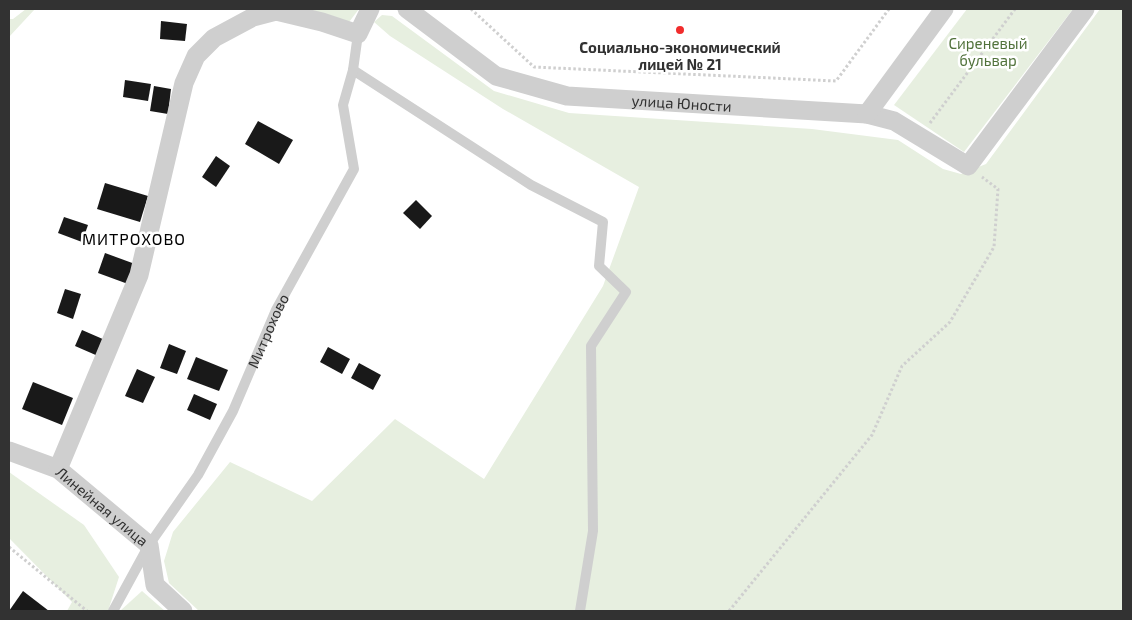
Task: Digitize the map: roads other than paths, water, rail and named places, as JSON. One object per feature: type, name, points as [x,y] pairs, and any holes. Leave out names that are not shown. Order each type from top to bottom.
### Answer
[{"type":"street","name":"Митрохово","points":[[358,34],[370,9]]},
{"type":"street","name":"улица Юности","points":[[407,9],[496,76],[567,96],[867,114],[894,121],[968,166],[1085,9]]},
{"type":"street","points":[[867,114],[944,9]]},
{"type":"street","points":[[58,469],[140,275],[184,83],[196,56],[214,38],[232,27],[253,17],[276,11],[322,22],[358,34]]},
{"type":"street","name":"Линейная улица","points":[[9,451],[58,469],[149,545],[155,585],[183,611]]},
{"type":"lane","name":"Митрохово","points":[[113,611],[149,545],[198,476],[232,411],[276,310],[354,169],[342,105],[353,70],[358,34]]},
{"type":"lane","points":[[353,70],[531,185],[603,222],[599,266],[626,292],[591,346],[592,531],[580,611]]},
{"type":"place","name":"Социально-экономический лицей № 21","points":[[680,30]]},
{"type":"district","name":"МИТРОХОВО","points":[[134,238]]},
{"type":"park label","name":"Сиреневый бульвар","points":[[988,52]]}]
